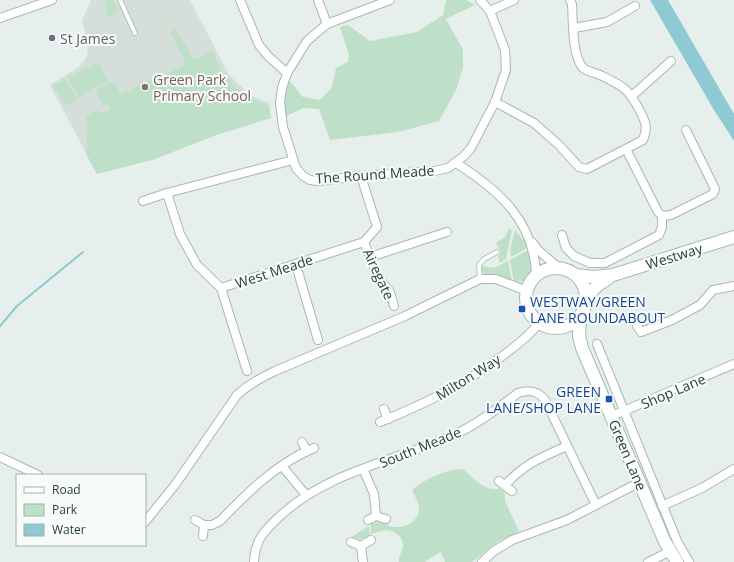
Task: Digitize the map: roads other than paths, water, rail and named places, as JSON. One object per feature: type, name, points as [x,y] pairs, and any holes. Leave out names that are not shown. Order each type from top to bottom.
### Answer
[{"type":"main road","name":"Westway","points":[[576,275],[594,277],[613,275],[734,237]]},
{"type":"main road","points":[[560,268],[570,271],[576,275],[584,285],[586,297],[584,308],[580,316],[570,324],[552,327],[534,318],[527,304],[527,291],[536,276],[545,270],[560,268]]},
{"type":"main road","name":"Westway","points":[[586,297],[598,284],[613,275]]},
{"type":"main road","name":"Green Lane","points":[[580,316],[579,336],[582,348],[665,542],[677,562]]},
{"type":"main road","name":"Green Lane","points":[[558,327],[567,333],[582,348]]},
{"type":"street","points":[[0,18],[52,0]]},
{"type":"street","points":[[240,0],[260,45],[268,56],[287,73]]},
{"type":"street","points":[[318,0],[327,24]]},
{"type":"street","name":"The Round Meade","points":[[390,0],[327,24],[307,41],[287,73],[282,88],[280,102],[283,127],[296,168],[303,176],[310,180],[318,181],[361,176],[435,171],[448,168],[456,163],[472,148],[495,102],[503,80],[507,62],[505,50],[490,11],[480,0]]},
{"type":"street","points":[[490,11],[514,0]]},
{"type":"street","points":[[495,102],[534,123],[559,145],[579,167],[586,169],[626,150],[643,140],[646,132],[646,123],[632,96],[625,88],[584,68],[578,60],[575,50],[570,0]]},
{"type":"street","points":[[574,28],[607,22],[635,6]]},
{"type":"street","points":[[632,96],[671,61]]},
{"type":"street","points":[[662,216],[671,215],[713,194],[715,189],[686,130]]},
{"type":"street","points":[[562,235],[566,248],[574,256],[590,263],[605,263],[659,235],[662,227],[662,216],[658,212],[626,150]]},
{"type":"street","points":[[143,201],[167,193],[293,160]]},
{"type":"street","points":[[456,163],[492,188],[504,199],[538,250],[560,268]]},
{"type":"street","points":[[361,176],[377,227],[364,242]]},
{"type":"street","name":"West Meade","points":[[167,193],[180,234],[197,265],[221,288],[364,242]]},
{"type":"street","points":[[370,256],[447,232]]},
{"type":"street","points":[[531,241],[536,265],[536,276]]},
{"type":"street","name":"Airegate","points":[[364,242],[378,278],[390,292],[394,306]]},
{"type":"street","points":[[296,264],[318,340]]},
{"type":"street","points":[[146,521],[175,485],[237,395],[246,387],[275,371],[405,316],[480,279],[496,280],[527,291]]},
{"type":"street","points":[[637,326],[641,332],[672,320],[700,305],[713,290],[734,286]]},
{"type":"street","points":[[221,288],[247,371]]},
{"type":"street","name":"Milton Way","points":[[384,409],[384,420],[437,397],[461,384],[512,349],[530,334],[540,322]]},
{"type":"street","points":[[597,344],[662,506],[688,562]]},
{"type":"street","name":"Shop Lane","points":[[612,416],[734,364]]},
{"type":"street","name":"South Meade","points":[[254,562],[254,551],[260,537],[282,514],[306,495],[331,481],[458,434],[518,393],[527,390],[540,394],[545,400],[596,505]]},
{"type":"street","points":[[195,520],[204,525],[212,525],[220,520],[269,475],[311,449],[302,442]]},
{"type":"street","points":[[512,491],[502,483],[532,462],[567,446]]},
{"type":"street","points":[[0,457],[36,474]]},
{"type":"street","points":[[282,466],[306,495]]},
{"type":"street","points":[[363,469],[374,494],[372,518],[386,519]]},
{"type":"street","points":[[662,506],[702,488],[734,469]]},
{"type":"street","points":[[482,562],[512,540],[567,520],[640,482]]},
{"type":"street","points":[[203,536],[204,525]]},
{"type":"street","points":[[361,546],[371,540]]},
{"type":"street","points":[[350,542],[361,546]]},
{"type":"street","points":[[361,546],[363,562]]},
{"type":"street","points":[[648,562],[670,550]]},
{"type":"lane","points":[[120,0],[135,33]]},
{"type":"lane","points":[[480,279],[479,265],[484,259],[497,252]]},
{"type":"water","points":[[650,0],[668,0],[734,114],[734,141],[714,110]]},
{"type":"waterway","points":[[0,326],[17,306],[83,252]]},
{"type":"place","name":"St James","points":[[52,38]]},
{"type":"place","name":"Green Park Primary School","points":[[145,87]]},
{"type":"place","name":"WESTWAY/GREEN LANE ROUNDABOUT","points":[[522,309]]},
{"type":"place","name":"GREEN LANE/SHOP LANE","points":[[609,399]]}]
